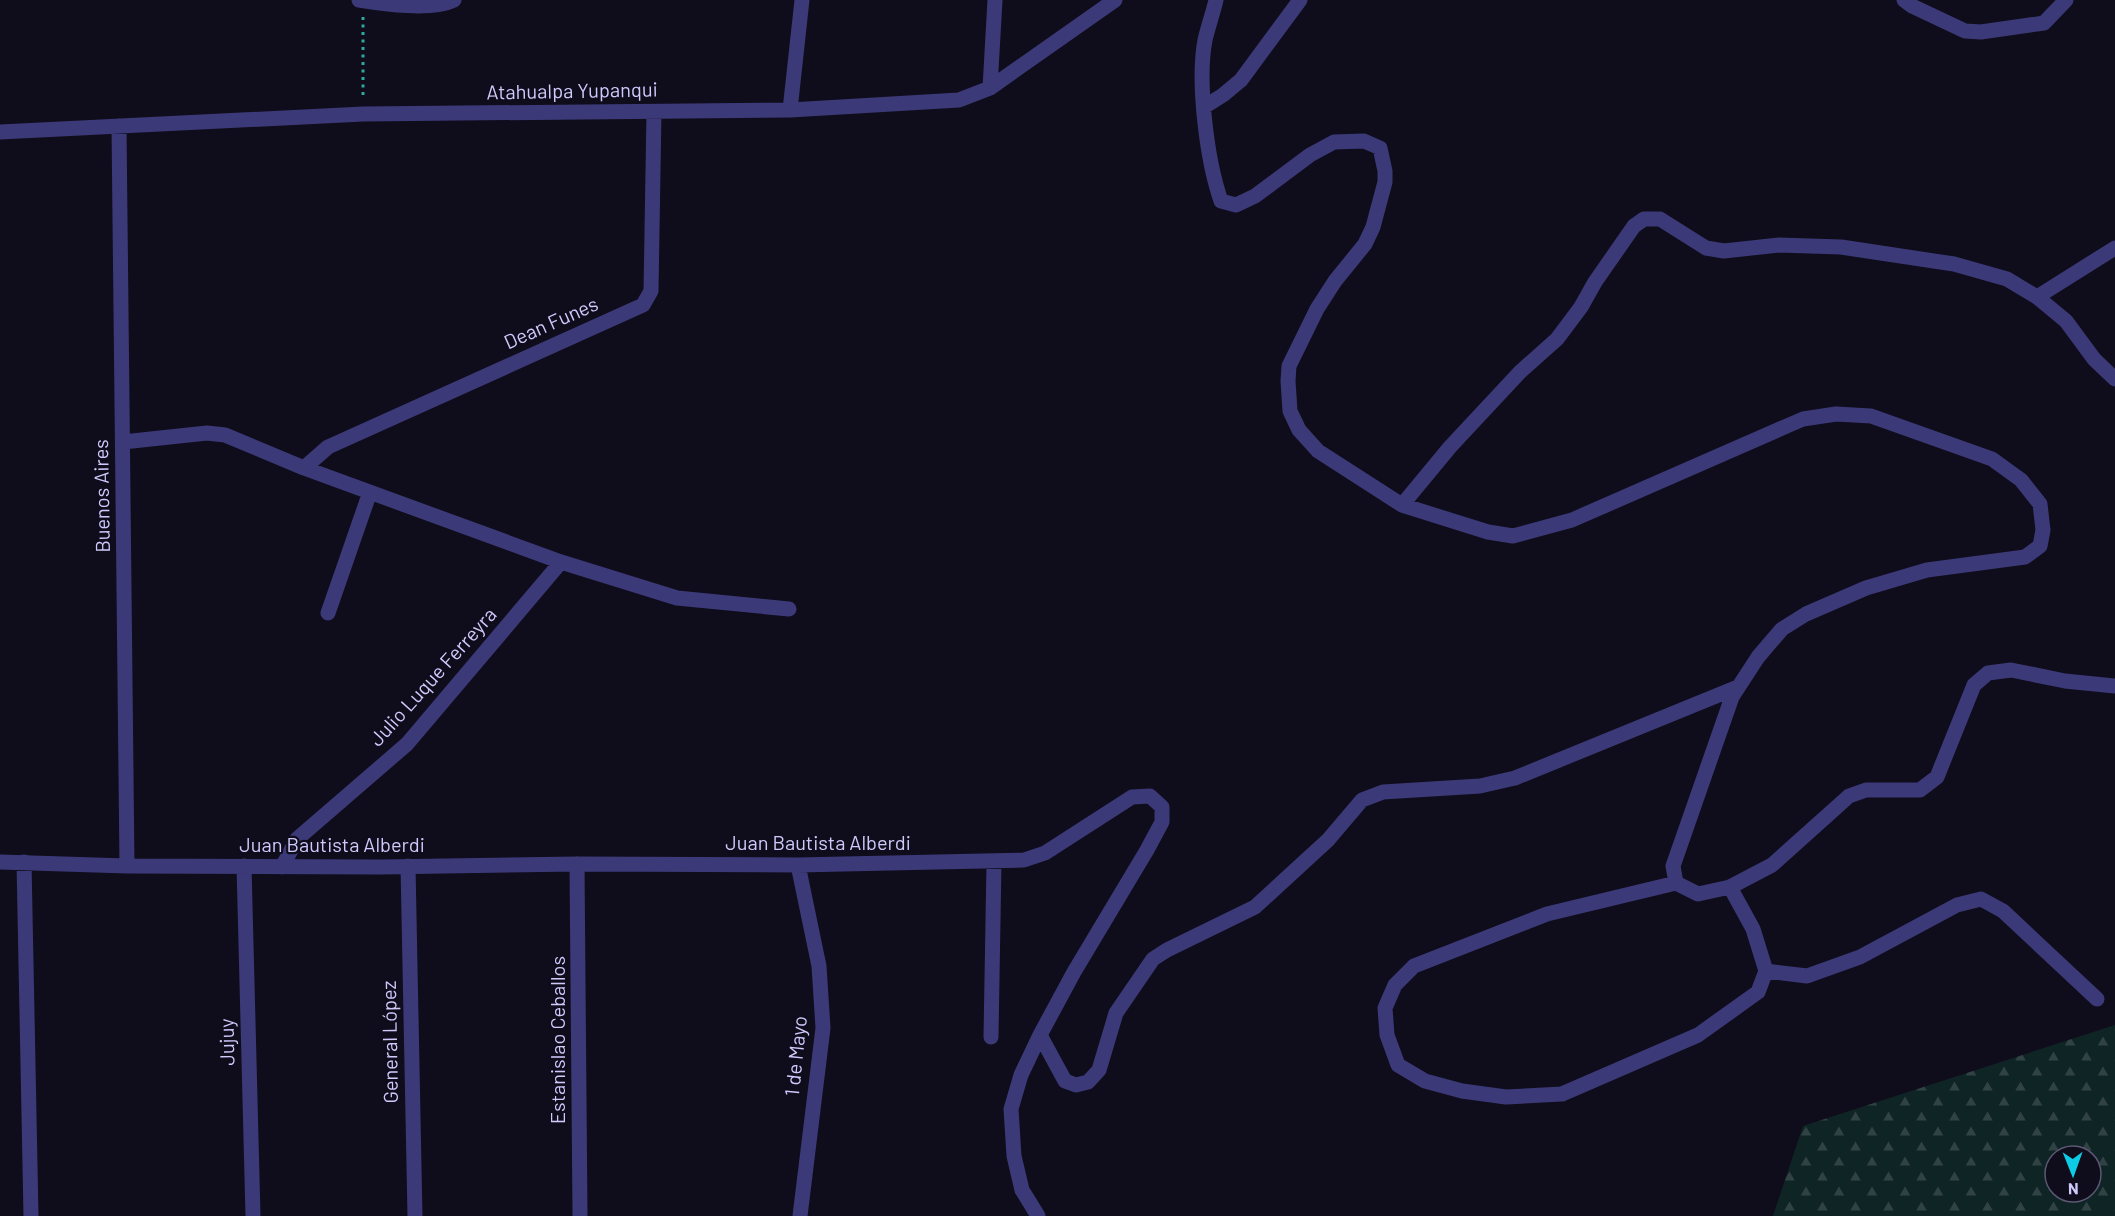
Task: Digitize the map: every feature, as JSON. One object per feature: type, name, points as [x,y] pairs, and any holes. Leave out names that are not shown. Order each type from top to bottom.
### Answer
[{"type":"street","points":[[362,0],[398,5],[445,4],[453,0]]},
{"type":"street","points":[[790,110],[802,0]]},
{"type":"street","points":[[990,88],[995,0]]},
{"type":"street","name":"Atahualpa Yupanqui","points":[[0,132],[363,114],[790,110],[959,100],[990,88],[1115,0]]},
{"type":"street","points":[[1216,0],[1205,41],[1203,73],[1204,107],[1213,180],[1221,201],[1236,205],[1255,196],[1310,155],[1334,142],[1364,141],[1380,148],[1385,182],[1373,227],[1365,244],[1335,281],[1317,309],[1289,366],[1288,381],[1290,411],[1299,430],[1318,451],[1402,505],[1488,532],[1513,536],[1572,520],[1803,419],[1836,414],[1870,416],[1992,459],[2021,480],[2040,504],[2043,530],[2040,546],[2025,558],[1927,570],[1866,588],[1806,614],[1782,629],[1758,657],[1732,697],[1673,866],[1676,883]]},
{"type":"street","points":[[1204,107],[1241,80],[1300,0]]},
{"type":"street","points":[[1904,0],[1965,32],[1981,32],[2044,23],[2066,0]]},
{"type":"street","name":"Dean Funes","points":[[304,468],[328,447],[643,305],[651,291],[654,112]]},
{"type":"street","name":"Buenos Aires","points":[[119,126],[127,866]]},
{"type":"street","points":[[1402,505],[1450,447],[1520,372],[1557,339],[1581,307],[1595,282],[1634,226],[1644,219],[1660,219],[1706,248],[1724,251],[1779,245],[1841,247],[1954,264],[2007,279],[2037,297],[2066,321],[2094,359],[2115,379]]},
{"type":"street","points":[[2037,297],[2115,248]]},
{"type":"street","points":[[123,442],[207,432],[225,435],[304,468],[561,562],[677,598],[789,609]]},
{"type":"street","points":[[328,613],[370,492]]},
{"type":"street","name":"Julio Luque Ferreyra","points":[[282,867],[297,839],[407,744],[561,562]]},
{"type":"street","points":[[1730,887],[1753,929],[1766,971],[1758,992],[1698,1035],[1562,1094],[1506,1097],[1462,1091],[1425,1081],[1398,1065],[1387,1035],[1385,1008],[1395,985],[1414,966],[1547,914],[1676,883],[1698,894],[1730,887],[1772,865],[1849,796],[1866,790],[1920,790],[1937,777],[1974,685],[1988,673],[2011,670],[2065,681],[2115,686]]},
{"type":"street","points":[[1040,1035],[1065,1081],[1076,1085],[1088,1082],[1099,1070],[1116,1013],[1153,959],[1255,907],[1328,840],[1362,800],[1383,792],[1480,786],[1515,778],[1738,687]]},
{"type":"street","name":"Juan Bautista Alberdi","points":[[0,862],[282,867],[994,862],[1024,860],[1045,853],[1132,797],[1150,796],[1162,807],[1161,822],[1148,850],[1108,913],[1040,1035],[1021,1075],[1011,1109],[1014,1156],[1022,1190],[1038,1216]]},
{"type":"street","points":[[24,862],[31,1216]]},
{"type":"street","points":[[991,1037],[994,862]]},
{"type":"street","name":"Estanislao Ceballos","points":[[577,864],[580,1216]]},
{"type":"street","name":"1 de Mayo","points":[[798,865],[819,966],[823,1028],[800,1216]]},
{"type":"street","name":"Jujuy","points":[[244,866],[253,1216]]},
{"type":"street","name":"General López","points":[[408,866],[415,1216]]},
{"type":"street","points":[[1766,971],[1807,976],[1860,957],[1957,905],[1981,899],[2003,911],[2097,999]]},
{"type":"path","points":[[362,0],[363,114]]},
{"type":"green space","points":[[2115,1025],[2115,1216],[1773,1216],[1803,1126]]}]
